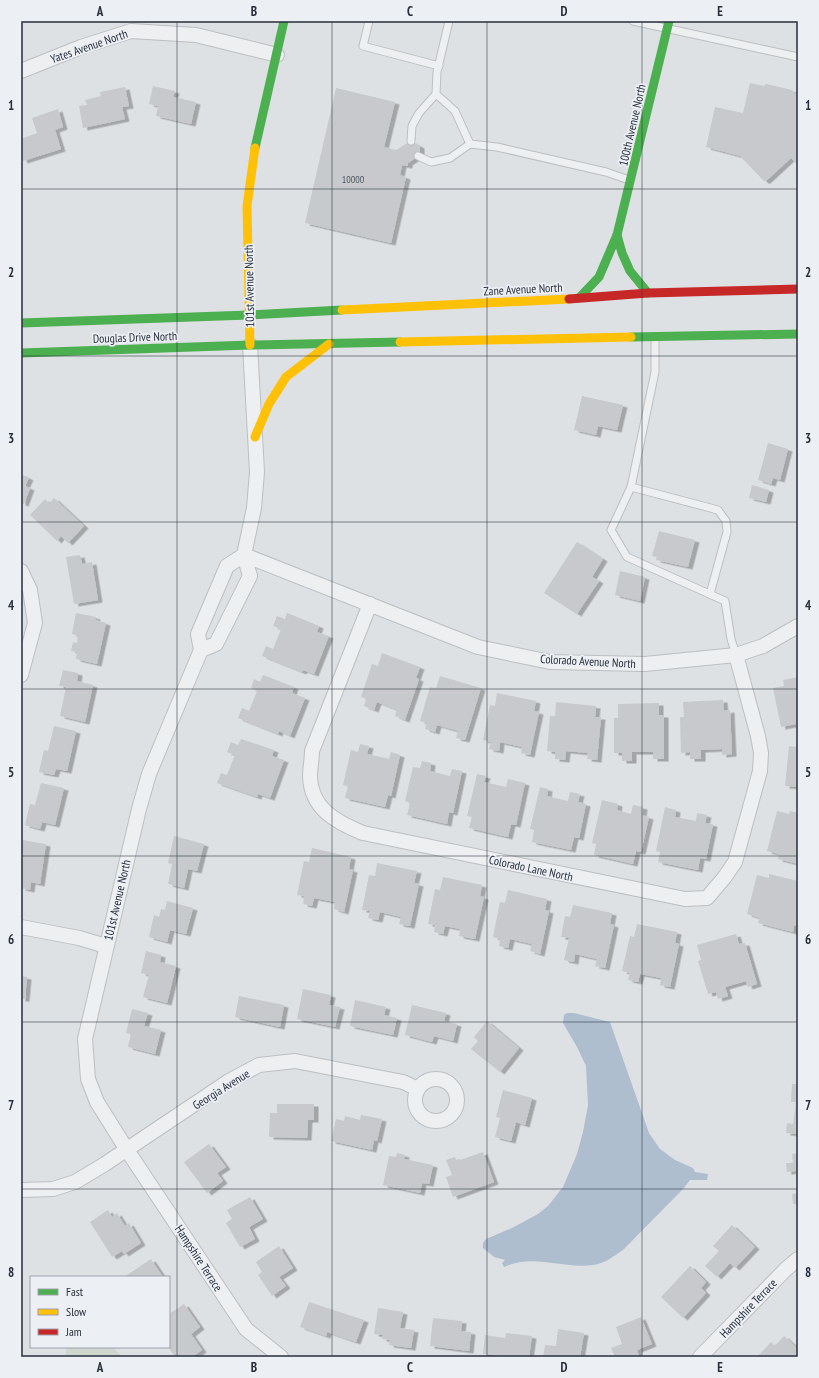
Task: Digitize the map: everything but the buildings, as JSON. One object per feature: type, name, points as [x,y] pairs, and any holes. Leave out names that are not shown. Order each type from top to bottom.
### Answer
[{"type":"main road","name":"101st Avenue North","points":[[250,345],[247,206],[256,141],[284,21]]},
{"type":"main road","name":"100th Avenue North","points":[[579,298],[599,277],[617,235],[668,24]]},
{"type":"main road","points":[[617,235],[622,253],[630,271],[648,293]]},
{"type":"main road","name":"Zane Avenue North","points":[[249,315],[648,293],[798,289]]},
{"type":"main road","name":"Douglas Drive North","points":[[21,323],[249,315]]},
{"type":"main road","points":[[250,345],[798,334]]},
{"type":"main road","points":[[254,437],[269,404],[286,377],[329,344]]},
{"type":"main road","name":"Douglas Drive North","points":[[21,353],[250,345]]},
{"type":"street","name":"Yates Avenue North","points":[[21,71],[81,47],[131,31],[196,35],[277,55]]},
{"type":"street","name":"101st Avenue North","points":[[201,650],[216,644],[250,576],[244,555],[254,508],[257,472],[250,345]]},
{"type":"street","name":"101st Avenue North","points":[[127,1150],[97,1102],[88,1078],[85,1039],[139,809],[149,774],[201,650],[198,634],[227,566],[244,555]]},
{"type":"street","name":"Colorado Avenue North","points":[[244,555],[478,647],[550,662],[645,664],[736,655],[763,646],[798,626]]},
{"type":"street","points":[[21,571],[30,590],[34,623],[21,675]]},
{"type":"street","name":"Colorado Lane North","points":[[370,604],[312,751],[310,776],[313,793],[317,802],[328,814],[343,825],[363,833],[685,899],[707,898],[735,862],[760,771],[761,753],[758,736],[736,655]]},
{"type":"street","points":[[21,927],[80,938],[106,946]]},
{"type":"street","name":"Georgia Avenue","points":[[21,1190],[53,1189],[75,1182],[127,1150],[229,1081],[259,1066],[295,1061],[403,1082],[418,1089]]},
{"type":"street","name":"Hampshire Terrace","points":[[127,1150],[246,1329],[281,1357]]},
{"type":"street","name":"Hampshire Terrace","points":[[700,1357],[786,1269],[798,1259]]},
{"type":"lane","points":[[369,21],[363,46],[439,66]]},
{"type":"lane","points":[[411,141],[412,126],[419,113],[436,94],[439,66],[449,21]]},
{"type":"lane","points":[[633,21],[668,24],[798,57]]},
{"type":"lane","points":[[436,94],[455,111],[470,144]]},
{"type":"lane","points":[[418,156],[431,162],[450,158],[470,144],[497,148],[606,172],[631,181]]},
{"type":"lane","points":[[655,337],[655,372],[631,487],[611,530],[627,557],[725,601],[731,639],[736,655]]},
{"type":"lane","points":[[631,487],[718,510],[726,521],[727,532],[710,594]]},
{"type":"shaded area","points":[[67,1348],[114,1348],[122,1357],[65,1357]]},
{"type":"water","points":[[567,1013],[574,1013],[610,1022],[649,1133],[660,1149],[675,1160],[693,1168],[695,1172],[708,1174],[707,1180],[690,1180],[623,1250],[601,1263],[582,1266],[526,1261],[504,1267],[502,1263],[505,1260],[494,1257],[483,1248],[483,1243],[486,1239],[512,1228],[538,1214],[548,1206],[563,1187],[577,1154],[583,1132],[588,1105],[586,1066],[563,1023],[564,1015]]},
{"type":"traffic: fast","points":[[255,148],[284,21]]},
{"type":"traffic: fast","points":[[579,298],[599,277],[617,235],[669,21]]},
{"type":"traffic: fast","points":[[617,235],[622,253],[630,271],[648,293]]},
{"type":"traffic: fast","points":[[21,323],[249,315],[342,310]]},
{"type":"traffic: fast","points":[[631,337],[798,334]]},
{"type":"traffic: fast","points":[[21,353],[250,345],[400,342]]},
{"type":"traffic: slow","points":[[250,345],[247,206],[255,148]]},
{"type":"traffic: slow","points":[[342,310],[569,299]]},
{"type":"traffic: slow","points":[[400,342],[631,337]]},
{"type":"traffic: slow","points":[[255,437],[269,404],[286,377],[329,344]]},
{"type":"traffic: jam","points":[[569,299],[648,293],[798,289]]}]
